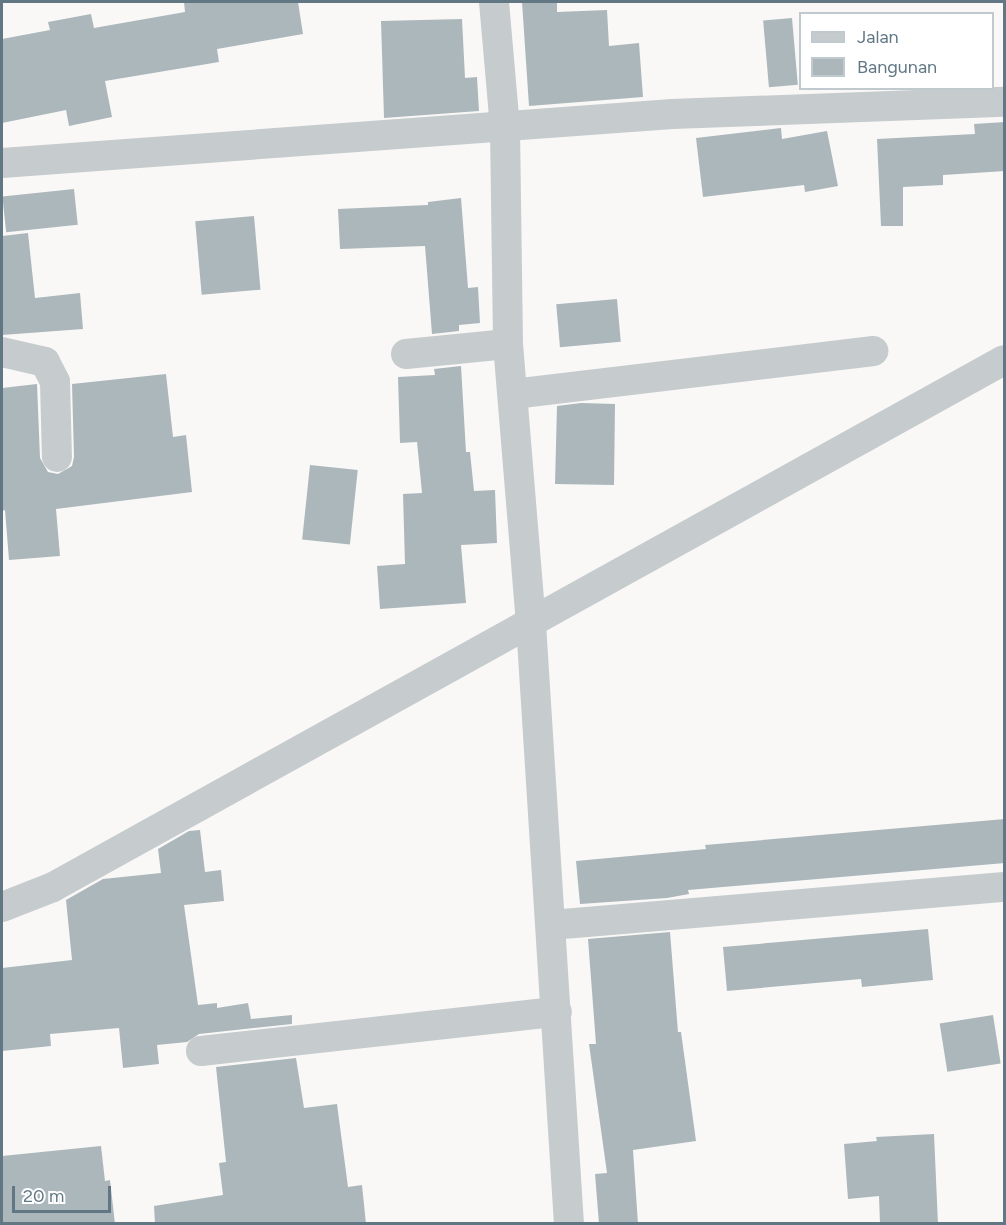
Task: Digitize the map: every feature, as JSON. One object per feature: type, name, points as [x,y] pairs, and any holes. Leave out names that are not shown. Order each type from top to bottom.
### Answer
[{"type":"street","points":[[495,2],[505,128],[508,344],[531,624],[569,1224]]},
{"type":"street","points":[[2,163],[672,114],[1005,102]]},
{"type":"street","points":[[406,354],[508,344]]},
{"type":"street","points":[[513,394],[873,351]]},
{"type":"street","points":[[2,352],[45,362],[55,382],[57,457]]},
{"type":"street","points":[[2,907],[53,886],[531,624],[1005,360]]},
{"type":"street","points":[[551,925],[1005,887]]},
{"type":"street","points":[[201,1051],[557,1012]]},
{"type":"building","points":[[184,2],[298,2],[303,34],[217,49],[219,62],[105,81],[112,117],[69,126],[66,110],[2,123],[2,39],[50,30],[48,22],[91,14],[94,28],[185,12]]},
{"type":"building","points":[[522,2],[557,2],[557,12],[607,10],[609,46],[639,43],[643,97],[529,106]]},
{"type":"building","points":[[792,18],[798,85],[769,87],[763,21]]},
{"type":"building","points":[[462,19],[465,78],[477,77],[479,111],[384,118],[381,21]]},
{"type":"building","points":[[1005,122],[1005,171],[943,175],[943,185],[903,187],[903,226],[881,226],[877,139],[975,134],[974,124]]},
{"type":"building","points":[[781,128],[782,139],[827,131],[838,186],[805,192],[804,185],[703,197],[696,138]]},
{"type":"building","points":[[74,189],[78,225],[6,232],[2,197]]},
{"type":"building","points":[[461,198],[468,288],[478,287],[480,323],[459,325],[459,331],[432,334],[425,246],[340,249],[338,209],[428,205],[428,202]]},
{"type":"building","points":[[254,216],[260,290],[202,295],[195,221]]},
{"type":"building","points":[[28,233],[35,298],[80,293],[83,329],[2,335],[2,236]]},
{"type":"building","points":[[617,299],[621,342],[560,347],[556,304]]},
{"type":"building","points":[[461,366],[466,452],[470,452],[474,491],[495,490],[497,543],[461,545],[466,603],[380,609],[377,566],[405,564],[403,494],[422,493],[417,442],[400,443],[398,377],[435,375],[434,369]]},
{"type":"building","points":[[166,374],[173,437],[186,435],[192,492],[56,509],[60,556],[9,560],[5,510],[2,511],[2,388],[37,384],[40,458],[48,472],[58,474],[72,466],[74,457],[72,384]]},
{"type":"building","points":[[581,403],[615,404],[614,485],[555,484],[557,406]]},
{"type":"building","points":[[310,465],[358,470],[350,545],[302,540]]},
{"type":"building","points":[[1005,819],[1005,863],[688,890],[689,894],[667,898],[580,904],[576,861],[706,849],[705,845]]},
{"type":"building","points":[[200,830],[205,872],[221,870],[224,901],[184,905],[198,1005],[217,1003],[217,1008],[248,1003],[251,1019],[292,1015],[292,1024],[199,1034],[187,1042],[157,1045],[159,1064],[123,1068],[119,1028],[50,1034],[51,1046],[2,1051],[2,968],[72,960],[66,900],[103,879],[161,873],[158,849],[189,831]]},
{"type":"building","points":[[928,929],[933,980],[862,987],[861,979],[727,991],[723,947]]},
{"type":"building","points":[[670,932],[678,1032],[681,1032],[696,1141],[633,1150],[638,1224],[599,1224],[595,1174],[607,1173],[589,1044],[596,1044],[588,939]]},
{"type":"building","points":[[993,1015],[1001,1063],[947,1072],[940,1023]]},
{"type":"building","points":[[296,1058],[304,1108],[337,1104],[348,1187],[362,1185],[366,1224],[155,1224],[154,1206],[223,1195],[219,1163],[226,1162],[216,1067]]},
{"type":"building","points":[[934,1134],[938,1224],[880,1224],[879,1196],[848,1199],[844,1144],[877,1141],[876,1137]]},
{"type":"building","points":[[101,1146],[105,1181],[110,1180],[115,1224],[2,1224],[2,1156]]}]
